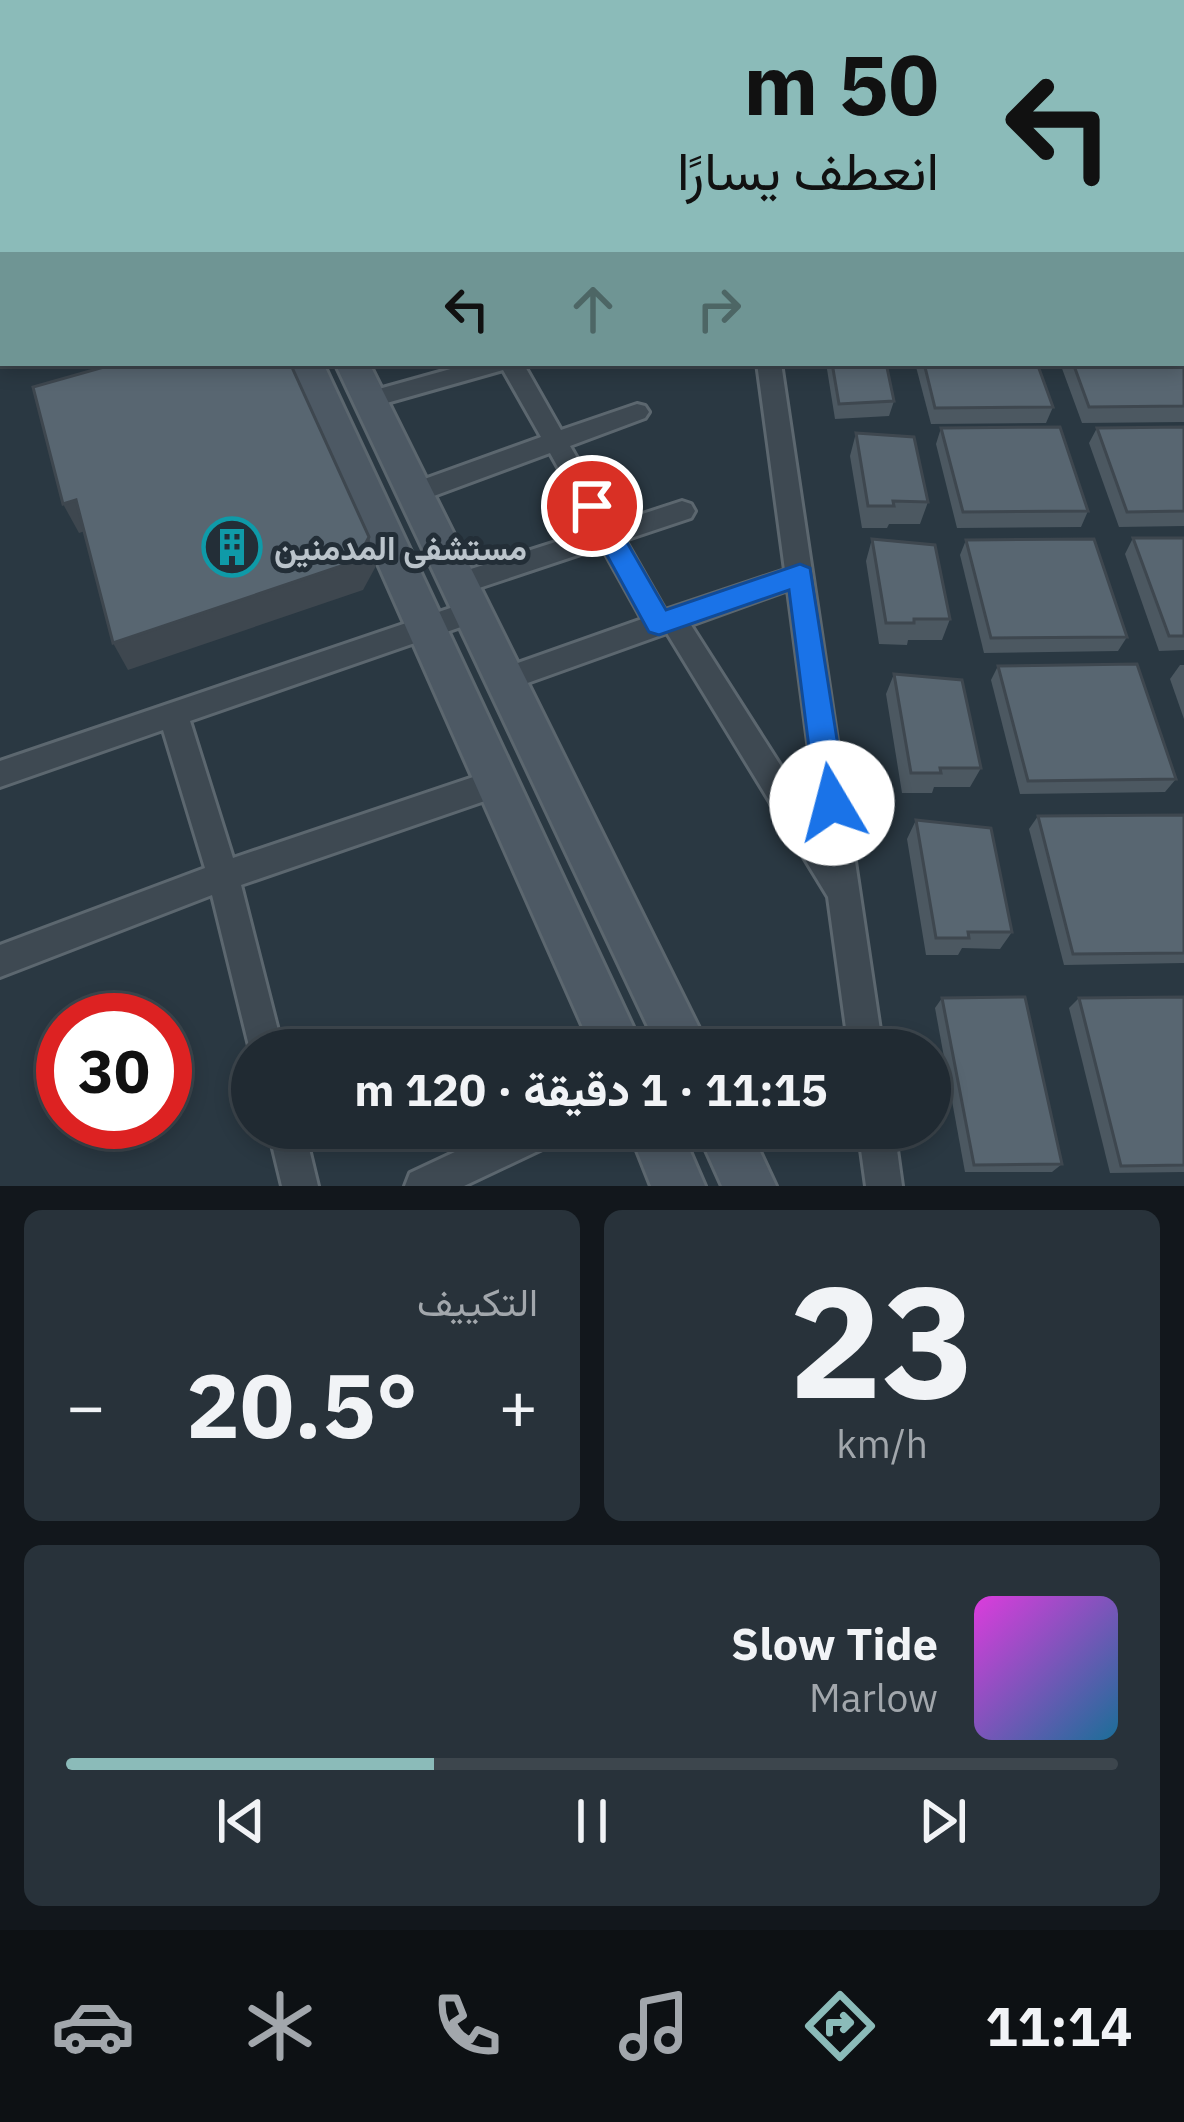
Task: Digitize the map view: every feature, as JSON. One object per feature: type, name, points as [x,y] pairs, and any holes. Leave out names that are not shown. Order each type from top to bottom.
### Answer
[{"type":"main road","points":[[307,366],[609,1029]]},
{"type":"main road","points":[[361,382],[675,1029]]},
{"type":"main road","points":[[662,1149],[678,1186]]},
{"type":"main road","points":[[732,1149],[749,1186]]},
{"type":"street","points":[[361,382],[478,366]]},
{"type":"street","points":[[513,366],[610,537],[844,894]]},
{"type":"street","points":[[770,366],[863,1029]]},
{"type":"street","points":[[414,493],[558,445],[637,412]]},
{"type":"street","points":[[0,774],[428,628],[465,598],[682,511]]},
{"type":"street","points":[[508,678],[800,575]]},
{"type":"street","points":[[173,715],[223,876],[261,1029]]},
{"type":"street","points":[[0,962],[223,876],[494,784]]},
{"type":"street","points":[[291,1149],[300,1186]]},
{"type":"street","points":[[423,1186],[501,1149]]},
{"type":"street","points":[[880,1149],[884,1186]]},
{"type":"building","points":[[107,366],[291,366],[369,537],[356,561],[113,643],[76,500],[63,504],[33,387]]},
{"type":"building","points":[[833,366],[887,366],[894,401],[839,404]]},
{"type":"building","points":[[925,366],[1038,366],[1053,407],[935,408]]},
{"type":"building","points":[[1074,366],[1184,366],[1184,406],[1089,407]]},
{"type":"building","points":[[1060,427],[1088,511],[963,512],[941,428]]},
{"type":"building","points":[[1184,427],[1184,511],[1127,512],[1097,428]]},
{"type":"building","points":[[856,433],[914,437],[928,502],[868,506]]},
{"type":"building","points":[[1133,538],[1184,538],[1184,636],[1169,636]]},
{"type":"building","points":[[872,539],[935,545],[950,619],[886,623]]},
{"type":"building","points":[[1094,539],[1127,637],[991,638],[966,540]]},
{"type":"building","points":[[1137,664],[1176,779],[1028,781],[998,666]]},
{"type":"building","points":[[894,674],[962,680],[981,768],[911,773]]},
{"type":"building","points":[[1184,815],[1184,953],[1073,954],[1038,816]]},
{"type":"building","points":[[916,820],[991,828],[1012,932],[936,938]]},
{"type":"building","points":[[1025,997],[1062,1164],[974,1165],[942,998]]},
{"type":"building","points":[[1184,997],[1184,1165],[1121,1166],[1079,998]]},
{"type":"place","name":"مستشفى المدمنين","points":[[232,547]]},
{"type":"route","points":[[592,506],[659,624],[800,575],[832,803]]}]
